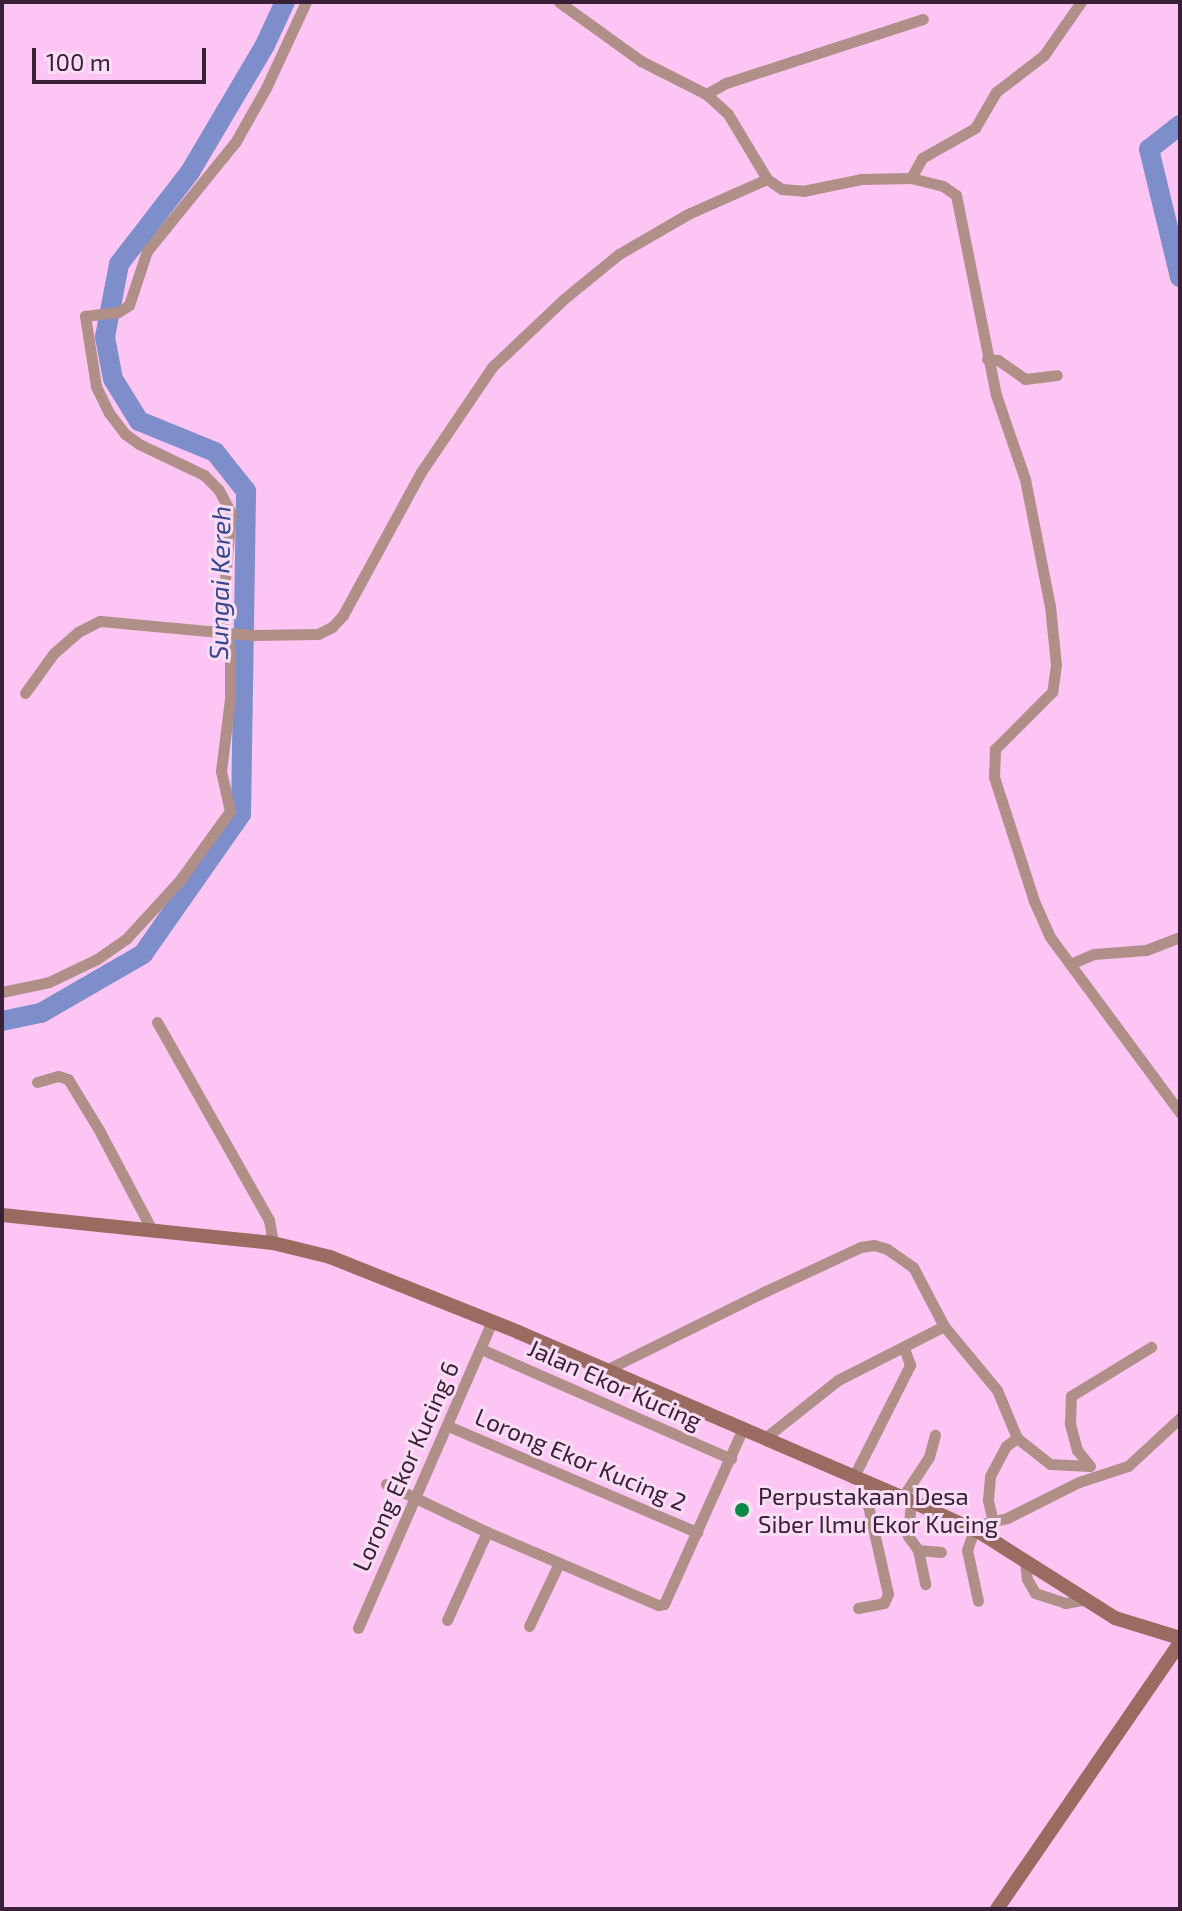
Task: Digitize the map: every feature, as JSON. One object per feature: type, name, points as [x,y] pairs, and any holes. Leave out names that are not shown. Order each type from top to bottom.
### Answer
[{"type":"street","points":[[2,992],[49,982],[97,959],[126,939],[180,880],[230,811],[221,771],[230,699],[231,635],[222,612],[231,533],[227,503],[204,475],[139,444],[125,434],[109,413],[96,386],[88,351],[85,316],[118,312],[131,301],[134,280],[147,251],[236,141],[306,2]]},
{"type":"street","points":[[559,2],[641,61],[706,94],[728,114],[767,179],[782,189],[803,191],[861,179],[911,178],[943,186],[956,195],[987,359],[1001,414],[1025,479],[1050,606],[1056,665],[1052,692],[999,742],[992,765],[1034,901],[1050,937],[1180,1113]]},
{"type":"street","points":[[911,178],[922,158],[975,128],[996,92],[1044,55],[1081,2]]},
{"type":"street","points":[[706,94],[726,83],[923,19]]},
{"type":"street","points":[[25,693],[54,653],[78,632],[95,623],[123,622],[231,635],[318,634],[337,624],[421,472],[492,367],[565,298],[619,254],[688,214],[767,179]]},
{"type":"street","points":[[987,359],[998,360],[1025,379],[1057,375]]},
{"type":"street","points":[[1070,964],[1094,954],[1146,950],[1180,937]]},
{"type":"street","points":[[157,1022],[269,1220],[273,1243]]},
{"type":"street","points":[[37,1082],[62,1076],[68,1079],[152,1230]]},
{"type":"street","points":[[2,1215],[273,1243],[316,1252],[492,1322],[906,1499],[972,1529],[1115,1618],[1180,1640],[997,1909]]},
{"type":"street","points":[[604,1371],[672,1335],[868,1245],[887,1249],[913,1267],[944,1326],[997,1390],[1017,1438],[1050,1464],[1111,1470]]},
{"type":"street","name":"Lorong Ekor Kucing 6","points":[[358,1628],[492,1322]]},
{"type":"street","points":[[765,1438],[830,1385],[944,1326]]},
{"type":"street","points":[[1089,1466],[1079,1455],[1071,1430],[1071,1396],[1151,1347]]},
{"type":"street","points":[[853,1478],[910,1365],[904,1348]]},
{"type":"street","name":"Jalan Ekor Kucing","points":[[481,1349],[731,1459]]},
{"type":"street","points":[[972,1529],[1111,1470],[1128,1466],[1180,1418]]},
{"type":"street","name":"Lorong Ekor Kucing 2","points":[[448,1426],[697,1532]]},
{"type":"street","points":[[386,1484],[487,1532],[658,1605],[664,1604],[743,1428]]},
{"type":"street","points":[[925,1584],[918,1550],[908,1536],[906,1499],[929,1457],[935,1435]]},
{"type":"street","points":[[993,1522],[988,1500],[990,1476],[1006,1446],[1017,1438]]},
{"type":"street","points":[[858,1608],[884,1603],[888,1594],[868,1505],[870,1485]]},
{"type":"street","points":[[972,1529],[967,1550],[978,1601]]},
{"type":"street","points":[[447,1620],[487,1532]]},
{"type":"street","points":[[918,1550],[941,1552]]},
{"type":"street","points":[[529,1626],[559,1563]]},
{"type":"waterway","name":"Sungai Kereh","points":[[2,1021],[41,1013],[143,954],[241,814],[246,491],[215,452],[139,421],[113,379],[105,337],[119,264],[190,172],[265,45],[285,2]]},
{"type":"waterway","name":"Sungai Kereh","points":[[1180,125],[1149,149],[1180,277]]},
{"type":"place","name":"Perpustakaan Desa Siber Ilmu Ekor Kucing","points":[[742,1510]]}]
